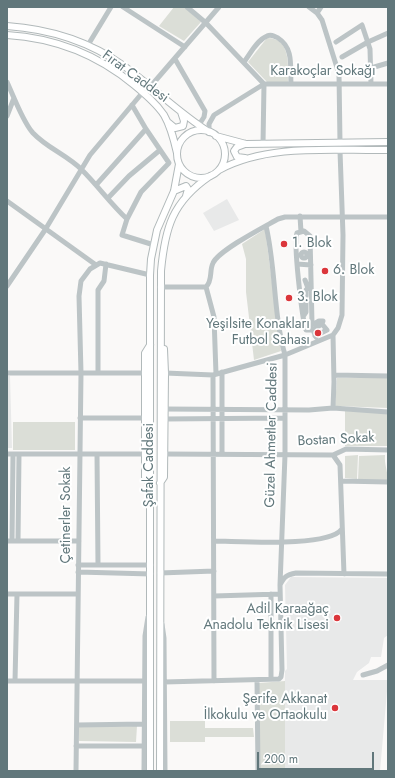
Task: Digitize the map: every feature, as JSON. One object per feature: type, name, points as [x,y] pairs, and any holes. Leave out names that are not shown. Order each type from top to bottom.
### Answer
[{"type":"main road","name":"Fırat Caddesi","points":[[7,26],[56,34],[88,45],[123,66],[209,132]]},
{"type":"main road","name":"Fırat Caddesi","points":[[7,35],[46,40],[77,50],[111,68],[143,92],[160,110],[167,121],[177,153]]},
{"type":"main road","points":[[167,121],[175,128],[181,127],[184,120],[180,111]]},
{"type":"main road","points":[[388,142],[246,144],[216,136],[209,132],[194,131],[182,139],[177,153],[179,164],[185,172],[199,178],[210,176],[219,170],[245,158],[276,152],[388,150]]},
{"type":"main road","points":[[216,136],[223,145],[224,152],[224,160],[219,170]]},
{"type":"main road","points":[[245,158],[237,157],[234,151],[239,146],[246,144]]},
{"type":"main road","name":"Şafak Caddesi","points":[[150,771],[150,275],[154,245],[162,216],[174,191],[179,164]]},
{"type":"main road","name":"Şafak Caddesi","points":[[160,771],[160,287],[162,256],[166,231],[173,214],[185,198],[210,176]]},
{"type":"main road","points":[[174,191],[186,186],[188,189],[185,198]]},
{"type":"main road","points":[[150,483],[145,477],[145,353],[151,344]]},
{"type":"main road","points":[[160,344],[164,350],[165,373],[164,477],[160,483]]},
{"type":"main road","points":[[150,634],[160,634]]},
{"type":"street","points":[[88,45],[111,7]]},
{"type":"street","points":[[124,7],[185,48]]},
{"type":"street","points":[[187,7],[206,23],[264,84],[263,144]]},
{"type":"street","points":[[150,86],[185,48],[219,7]]},
{"type":"street","points":[[309,7],[317,13],[322,20],[338,66],[340,84],[340,143]]},
{"type":"street","points":[[317,13],[321,7]]},
{"type":"street","points":[[336,42],[362,25],[370,49],[371,84]]},
{"type":"street","points":[[342,57],[368,42],[388,33]]},
{"type":"street","points":[[244,62],[263,38],[268,35],[274,35],[286,45],[289,50],[291,84]]},
{"type":"street","points":[[175,59],[205,111],[204,117],[194,131]]},
{"type":"street","points":[[371,68],[388,63]]},
{"type":"street","points":[[7,82],[32,132],[45,144],[81,168],[115,208],[128,219]]},
{"type":"street","name":"Karakoçlar Sokağı","points":[[209,132],[211,118],[214,115],[264,84],[388,84]]},
{"type":"street","points":[[7,286],[45,230],[90,155],[143,92]]},
{"type":"street","points":[[7,116],[14,98]]},
{"type":"street","points":[[132,105],[169,163],[141,192],[128,219],[122,236],[154,245]]},
{"type":"street","points":[[96,184],[146,129]]},
{"type":"street","points":[[108,198],[128,176],[160,150]]},
{"type":"street","points":[[333,408],[333,335],[338,328],[342,315],[343,216],[340,151]]},
{"type":"street","points":[[7,201],[45,230],[96,265],[106,264],[150,275]]},
{"type":"street","points":[[300,216],[302,232]]},
{"type":"street","points":[[206,287],[209,284],[213,263],[234,244],[285,217],[388,217]]},
{"type":"street","points":[[165,373],[214,374],[285,355],[278,324],[266,226]]},
{"type":"street","points":[[302,232],[296,236],[297,264],[305,283],[306,299],[313,333]]},
{"type":"street","points":[[302,232],[310,236],[311,264],[305,283],[306,299],[303,316],[304,327],[306,330],[313,333]]},
{"type":"street","points":[[296,249],[310,249]]},
{"type":"street","points":[[303,250],[305,264]]},
{"type":"street","points":[[98,373],[98,290],[104,281],[106,264]]},
{"type":"street","points":[[297,264],[311,264]]},
{"type":"street","name":"Çetinerler Sokak","points":[[76,771],[77,594],[81,373],[79,296],[81,281],[90,269],[96,265]]},
{"type":"street","points":[[305,283],[306,299]]},
{"type":"street","points":[[160,287],[206,287]]},
{"type":"street","points":[[206,287],[214,317],[214,681]]},
{"type":"street","points":[[303,316],[309,309]]},
{"type":"street","points":[[312,323],[314,324],[318,321],[323,321],[313,333]]},
{"type":"street","name":"Güzel Ahmetler Caddesi","points":[[271,679],[281,677],[280,585],[285,455],[285,355],[333,335]]},
{"type":"street","points":[[222,372],[222,454]]},
{"type":"street","points":[[7,373],[146,373]]},
{"type":"street","points":[[334,375],[388,376]]},
{"type":"street","points":[[165,409],[333,408],[388,412]]},
{"type":"street","points":[[80,418],[145,418]]},
{"type":"street","points":[[165,419],[285,418]]},
{"type":"street","name":"Bostan Sokak","points":[[164,454],[333,455],[346,449],[388,450]]},
{"type":"street","points":[[7,454],[145,454]]},
{"type":"street","points":[[13,454],[10,541],[79,541]]},
{"type":"street","points":[[18,541],[19,454]]},
{"type":"street","points":[[98,454],[98,565]]},
{"type":"street","points":[[333,455],[340,465],[344,574]]},
{"type":"street","points":[[341,481],[388,482]]},
{"type":"street","points":[[214,541],[282,542],[326,539],[342,529]]},
{"type":"street","points":[[78,565],[151,564]]},
{"type":"street","points":[[160,572],[214,571]]},
{"type":"street","points":[[78,572],[151,574]]},
{"type":"street","points":[[280,585],[288,574],[388,574]]},
{"type":"street","points":[[7,594],[77,594]]},
{"type":"street","points":[[15,681],[17,594]]},
{"type":"street","points":[[164,682],[271,679],[271,594]]},
{"type":"street","points":[[214,596],[280,594]]},
{"type":"street","points":[[144,771],[145,636],[151,608]]},
{"type":"street","points":[[160,609],[164,638],[165,771]]},
{"type":"street","points":[[363,675],[377,671],[388,665]]},
{"type":"street","points":[[257,680],[258,771]]},
{"type":"street","points":[[7,681],[144,681]]},
{"type":"street","points":[[76,725],[144,724]]},
{"type":"street","points":[[76,746],[144,746]]},
{"type":"shaded area","points":[[174,7],[184,7],[201,22],[184,41],[159,26]]},
{"type":"shaded area","points":[[267,38],[275,39],[284,47],[288,61],[288,82],[267,82],[248,62]]},
{"type":"shaded area","points":[[227,199],[239,220],[214,231],[203,213]]},
{"type":"shaded area","points":[[265,229],[281,351],[254,360],[246,292],[246,259],[242,244]]},
{"type":"shaded area","points":[[7,376],[10,376],[12,448],[7,448]]},
{"type":"shaded area","points":[[388,377],[388,408],[335,406],[337,378]]},
{"type":"shaded area","points":[[345,411],[388,412],[388,446],[345,446]]},
{"type":"shaded area","points":[[13,422],[75,422],[75,450],[13,450]]},
{"type":"shaded area","points":[[358,455],[357,479],[345,478],[345,456]]},
{"type":"shaded area","points":[[385,455],[388,481],[358,480],[359,456]]},
{"type":"shaded area","points":[[291,577],[388,578],[388,635],[384,638],[381,657],[371,657],[369,663],[357,672],[353,680],[388,680],[380,771],[284,771],[285,671],[287,669],[285,585]]},
{"type":"shaded area","points":[[285,681],[285,771],[259,771],[259,683]]},
{"type":"shaded area","points":[[170,721],[205,721],[205,728],[253,728],[254,737],[205,737],[205,742],[170,742]]},
{"type":"shaded area","points":[[137,726],[136,742],[79,741],[79,727]]},
{"type":"place","name":"1. Blok","points":[[284,244]]},
{"type":"place","name":"6. Blok","points":[[325,271]]},
{"type":"place","name":"3. Blok","points":[[289,298]]},
{"type":"place","name":"Yeşilsite Konakları Futbol Sahası","points":[[318,333]]},
{"type":"place","name":"Adil Karaağaç Anadolu Teknik Lisesi","points":[[337,618]]},
{"type":"place","name":"Şerife Akkanat İlkokulu ve Ortaokulu","points":[[335,708]]}]
